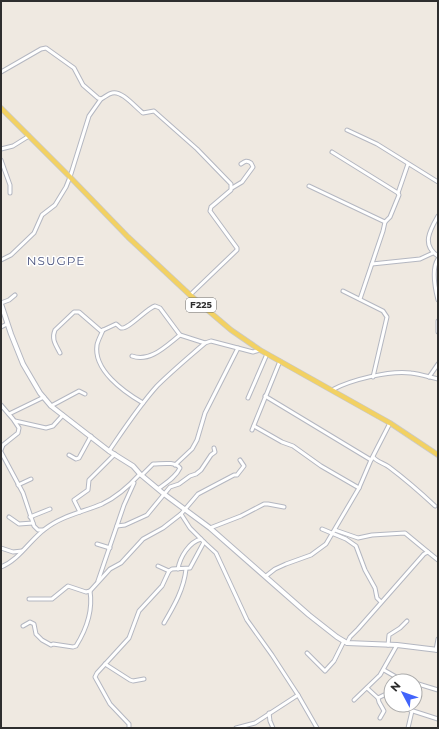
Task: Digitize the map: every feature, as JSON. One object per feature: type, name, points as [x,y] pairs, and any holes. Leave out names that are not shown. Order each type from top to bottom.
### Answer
[{"type":"main road","name":"F225","points":[[1,108],[128,238],[226,326],[260,350],[390,423],[438,455]]},
{"type":"street","points":[[1,72],[41,48],[46,48],[74,68],[83,85],[101,99]]},
{"type":"street","points":[[1,260],[11,255],[34,233],[42,215],[55,205],[70,177],[89,116],[101,99],[115,92],[126,98],[143,113],[151,110],[154,111],[197,149],[231,184],[232,188]]},
{"type":"street","points":[[347,130],[377,144],[438,182]]},
{"type":"street","points":[[1,149],[13,146],[29,136]]},
{"type":"street","points":[[332,152],[376,181],[398,193]]},
{"type":"street","points":[[1,160],[10,185],[10,193]]},
{"type":"street","points":[[190,294],[237,250],[210,211],[211,207],[230,192],[232,188],[242,182],[252,167],[249,161],[245,161],[241,164]]},
{"type":"street","points":[[360,299],[383,231],[384,222],[390,217],[399,195],[398,193],[408,164]]},
{"type":"street","points":[[310,186],[384,222]]},
{"type":"street","points":[[438,216],[428,240],[428,244],[433,253],[438,256]]},
{"type":"street","points":[[372,264],[420,259],[433,253]]},
{"type":"street","points":[[438,259],[435,265],[435,281],[438,300]]},
{"type":"street","points":[[343,291],[383,311],[388,316],[373,377]]},
{"type":"street","points":[[15,295],[9,300],[1,303],[7,324],[23,364],[51,406],[109,451],[133,466],[141,475],[164,494],[210,528],[309,615],[345,642],[397,645],[437,650],[438,639]]},
{"type":"street","points":[[143,403],[131,396],[111,380],[105,372],[97,351],[97,344],[103,330],[116,324],[121,328],[128,326],[150,308],[155,306],[160,308],[180,335],[205,343]]},
{"type":"street","points":[[60,353],[53,340],[53,333],[74,312],[79,312],[98,328],[103,330]]},
{"type":"street","points":[[438,322],[438,332]]},
{"type":"street","points":[[1,327],[7,324]]},
{"type":"street","points":[[132,356],[145,358],[152,355],[180,335]]},
{"type":"street","points":[[109,451],[143,403],[168,375],[205,343],[211,341],[253,352],[260,350]]},
{"type":"street","points":[[175,464],[187,454],[195,444],[205,413],[238,348]]},
{"type":"street","points":[[248,398],[267,354]]},
{"type":"street","points":[[252,430],[280,361]]},
{"type":"street","points":[[429,377],[438,364]]},
{"type":"street","points":[[332,390],[342,385],[395,373],[409,372],[438,380]]},
{"type":"street","points":[[51,406],[79,391],[85,394]]},
{"type":"street","points":[[266,396],[372,458],[387,465],[435,506]]},
{"type":"street","points":[[1,411],[8,413],[44,397]]},
{"type":"street","points":[[1,405],[19,428],[18,433],[3,445],[1,452],[23,493],[33,523],[38,530],[43,530]]},
{"type":"street","points":[[15,421],[46,428],[53,426],[63,415]]},
{"type":"street","points":[[266,576],[286,564],[317,552],[326,544],[359,488],[390,423]]},
{"type":"street","points":[[254,426],[293,446],[321,466],[359,488]]},
{"type":"street","points":[[68,455],[76,459],[79,458],[91,436]]},
{"type":"street","points":[[117,526],[125,525],[147,514],[158,503],[170,487],[179,484],[201,470],[211,455],[215,452],[214,448]]},
{"type":"street","points":[[80,512],[74,500],[88,490],[89,480],[115,454]]},
{"type":"street","points":[[29,599],[52,599],[68,586],[86,592],[90,591],[110,569],[121,563],[143,540],[181,514],[198,494],[234,475],[237,475],[244,466],[240,460]]},
{"type":"street","points":[[1,567],[11,561],[43,530],[119,494],[153,464],[175,464],[180,468],[168,482],[158,489]]},
{"type":"street","points":[[18,485],[31,479]]},
{"type":"street","points":[[96,584],[124,505],[135,480]]},
{"type":"street","points":[[210,528],[241,516],[264,504],[284,506]]},
{"type":"street","points":[[30,517],[50,509]]},
{"type":"street","points":[[181,514],[190,528],[216,553],[247,620],[298,695],[317,728]]},
{"type":"street","points":[[9,517],[19,524],[33,523]]},
{"type":"street","points":[[322,529],[346,539],[356,546],[365,570],[375,588],[377,598],[381,602]]},
{"type":"street","points":[[335,530],[358,538],[372,535],[405,533],[438,560]]},
{"type":"street","points":[[178,569],[179,560],[195,540],[201,539]]},
{"type":"street","points":[[129,728],[129,724],[110,704],[106,694],[95,679],[95,675],[129,638],[139,611],[162,586],[169,571],[172,569],[186,569],[192,566],[204,542]]},
{"type":"street","points":[[97,544],[110,548]]},
{"type":"street","points":[[1,548],[13,552],[22,551]]},
{"type":"street","points":[[307,653],[325,671],[334,661],[345,642],[422,556],[428,552]]},
{"type":"street","points":[[158,566],[169,571]]},
{"type":"street","points":[[164,623],[180,592],[185,578],[186,569]]},
{"type":"street","points":[[23,626],[30,622],[34,624],[36,634],[42,640],[51,645],[76,646],[83,634],[89,614],[91,598],[90,591]]},
{"type":"street","points":[[388,645],[389,635],[400,628],[407,621]]},
{"type":"street","points":[[354,700],[377,679],[384,670],[397,645]]},
{"type":"street","points":[[105,664],[130,680],[144,680]]},
{"type":"street","points":[[384,670],[389,673]]},
{"type":"street","points":[[423,685],[438,690]]},
{"type":"street","points":[[367,688],[378,698],[378,702],[384,711],[380,718]]},
{"type":"street","points":[[236,728],[255,723],[298,695]]},
{"type":"street","points":[[378,698],[383,696]]},
{"type":"street","points":[[408,728],[412,713]]},
{"type":"street","points":[[418,713],[438,719]]},
{"type":"street","points":[[269,714],[273,728]]},
{"type":"district","name":"NSUGPE","points":[[56,261]]}]
